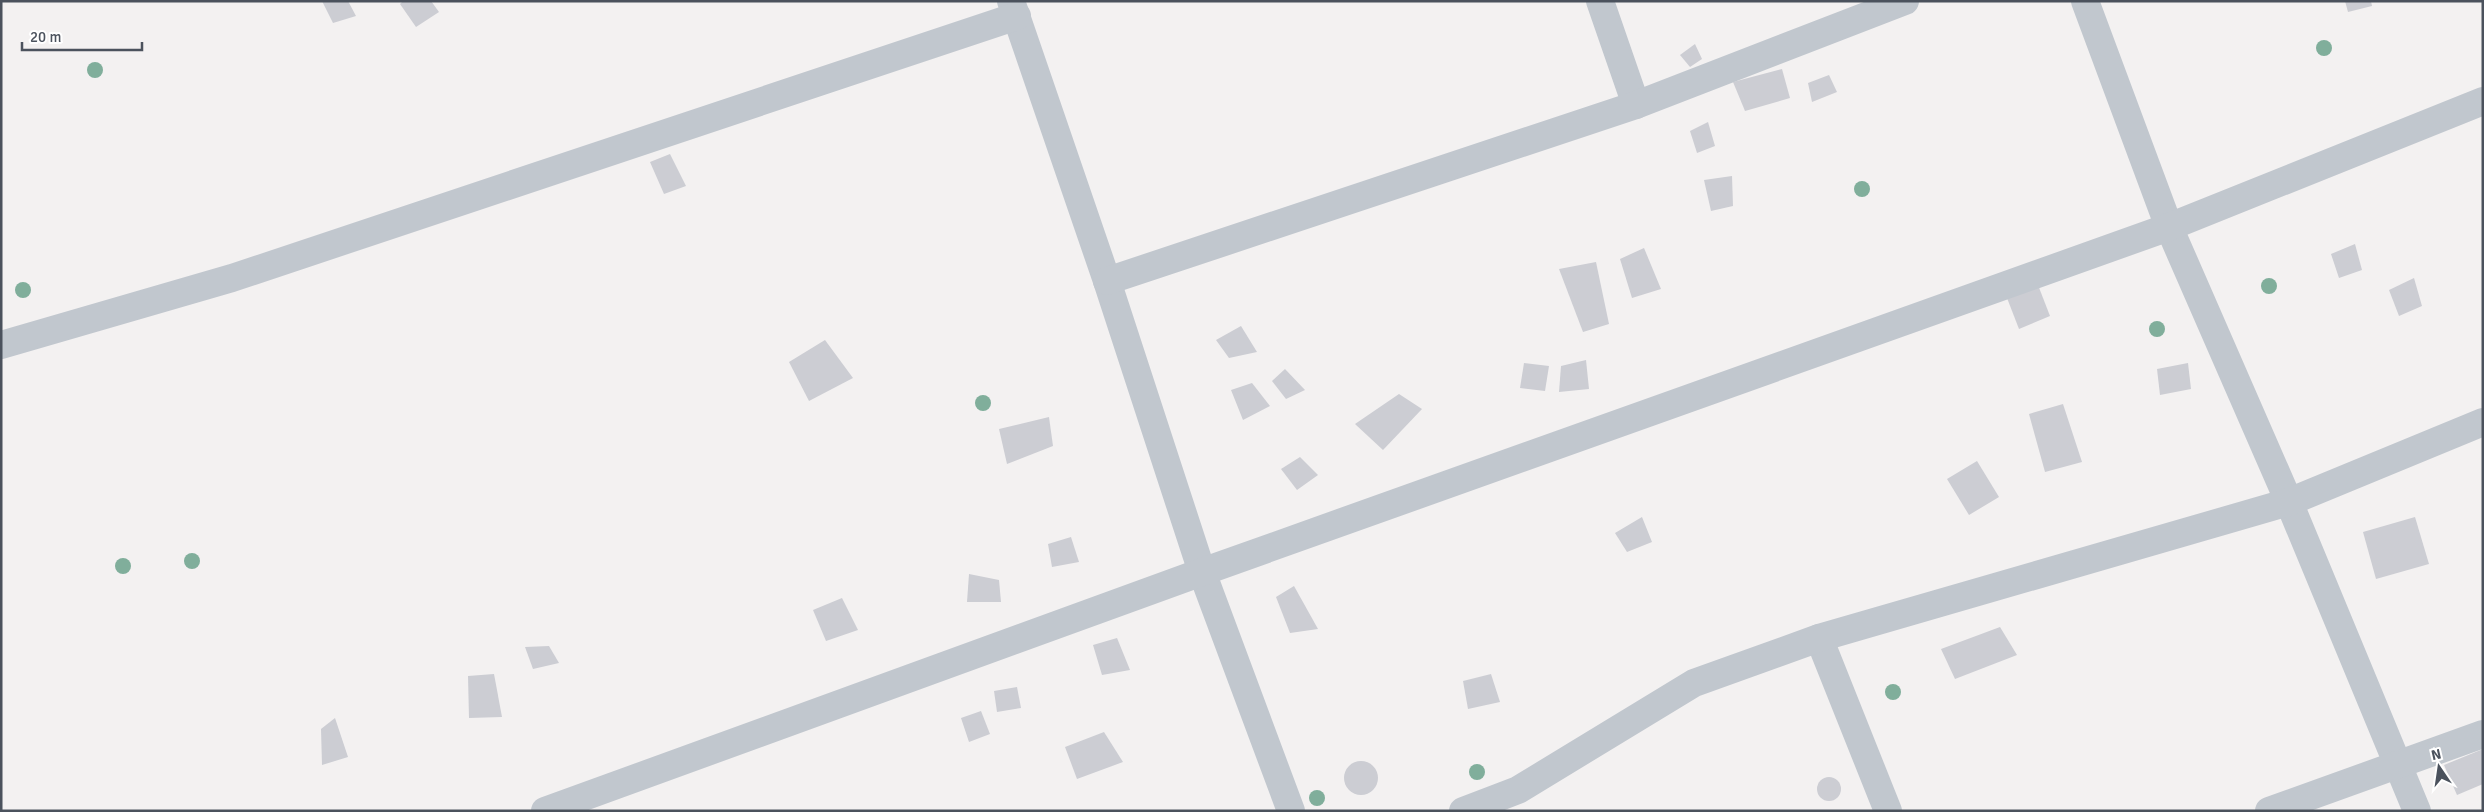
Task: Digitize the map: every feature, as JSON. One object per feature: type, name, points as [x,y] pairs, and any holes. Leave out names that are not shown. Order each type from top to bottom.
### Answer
[{"type":"street","points":[[1600,1],[1636,104]]},
{"type":"street","points":[[1107,281],[1636,104],[1905,1]]},
{"type":"street","points":[[2085,1],[2169,227],[2290,502],[2400,764],[2417,811]]},
{"type":"street","points":[[1,345],[232,278],[1014,9],[1107,281],[1202,572],[1291,811]]},
{"type":"street","points":[[545,811],[1202,572],[2169,227],[2483,101]]},
{"type":"street","points":[[1463,811],[1518,790],[1694,683],[1819,638],[2290,502],[2483,422]]},
{"type":"street","points":[[1819,638],[1888,811]]},
{"type":"street","points":[[2269,811],[2483,734]]},
{"type":"building","points":[[322,1],[348,1],[356,16],[333,23]]},
{"type":"building","points":[[403,1],[431,1],[439,12],[416,27],[400,4]]},
{"type":"building","points":[[2345,1],[2371,1],[2372,6],[2348,12]]},
{"type":"building","points":[[1695,44],[1702,59],[1690,67],[1680,55]]},
{"type":"building","points":[[1782,69],[1790,98],[1745,111],[1733,82]]},
{"type":"building","points":[[1829,75],[1837,92],[1812,102],[1808,83]]},
{"type":"building","points":[[1708,122],[1715,146],[1697,153],[1690,131]]},
{"type":"building","points":[[670,154],[686,186],[664,194],[650,162]]},
{"type":"building","points":[[1732,176],[1733,206],[1711,211],[1704,180]]},
{"type":"building","points":[[2355,244],[2362,270],[2339,278],[2331,254]]},
{"type":"building","points":[[1644,248],[1661,289],[1632,298],[1620,259]]},
{"type":"building","points":[[1596,262],[1609,324],[1583,332],[1559,269]]},
{"type":"building","points":[[2414,278],[2422,306],[2399,316],[2389,290]]},
{"type":"building","points":[[2038,285],[2050,316],[2019,329],[2007,298]]},
{"type":"building","points":[[1241,326],[1257,352],[1229,358],[1216,340]]},
{"type":"building","points":[[825,340],[853,378],[809,401],[789,362]]},
{"type":"building","points":[[1586,360],[1589,389],[1559,392],[1561,366]]},
{"type":"building","points":[[1524,363],[1549,366],[1545,391],[1520,388]]},
{"type":"building","points":[[2188,363],[2191,389],[2160,395],[2157,369]]},
{"type":"building","points":[[1285,369],[1305,390],[1286,399],[1272,381]]},
{"type":"building","points":[[1252,383],[1270,406],[1243,420],[1231,390]]},
{"type":"building","points":[[1399,394],[1422,409],[1383,450],[1355,424]]},
{"type":"building","points":[[2063,404],[2082,462],[2045,472],[2029,414]]},
{"type":"building","points":[[1049,417],[1053,446],[1007,464],[999,429]]},
{"type":"building","points":[[1300,457],[1318,475],[1297,490],[1281,469]]},
{"type":"building","points":[[1977,461],[1999,497],[1969,515],[1947,479]]},
{"type":"building","points":[[1642,517],[1652,542],[1627,552],[1615,533]]},
{"type":"building","points":[[2415,517],[2429,564],[2376,579],[2363,532]]},
{"type":"building","points":[[1071,537],[1079,562],[1052,567],[1048,544]]},
{"type":"building","points":[[969,574],[999,580],[1001,602],[967,602]]},
{"type":"building","points":[[1294,586],[1318,629],[1290,633],[1276,597]]},
{"type":"building","points":[[842,598],[858,630],[826,641],[813,610]]},
{"type":"building","points":[[2000,627],[2017,655],[1955,679],[1941,649]]},
{"type":"building","points":[[1117,638],[1130,670],[1102,675],[1093,645]]},
{"type":"building","points":[[549,646],[559,663],[533,669],[525,647]]},
{"type":"building","points":[[494,674],[502,717],[469,718],[468,676]]},
{"type":"building","points":[[1491,674],[1500,702],[1468,709],[1463,681]]},
{"type":"building","points":[[1017,687],[1021,708],[997,712],[994,691]]},
{"type":"building","points":[[981,711],[990,734],[969,742],[961,718]]},
{"type":"building","points":[[335,718],[348,757],[322,765],[321,729]]},
{"type":"building","points":[[1104,732],[1123,762],[1077,779],[1065,747]]},
{"type":"building","points":[[2483,749],[2483,784],[2457,795],[2444,765]]},
{"type":"building","points":[[1361,761],[1368,762],[1373,766],[1377,771],[1377,785],[1373,790],[1368,794],[1361,795],[1354,794],[1349,790],[1345,785],[1344,778],[1345,771],[1349,766],[1354,762]]},
{"type":"building","points":[[1829,777],[1834,778],[1840,784],[1840,794],[1834,800],[1829,801],[1824,800],[1818,794],[1817,789],[1818,784],[1824,778]]}]
